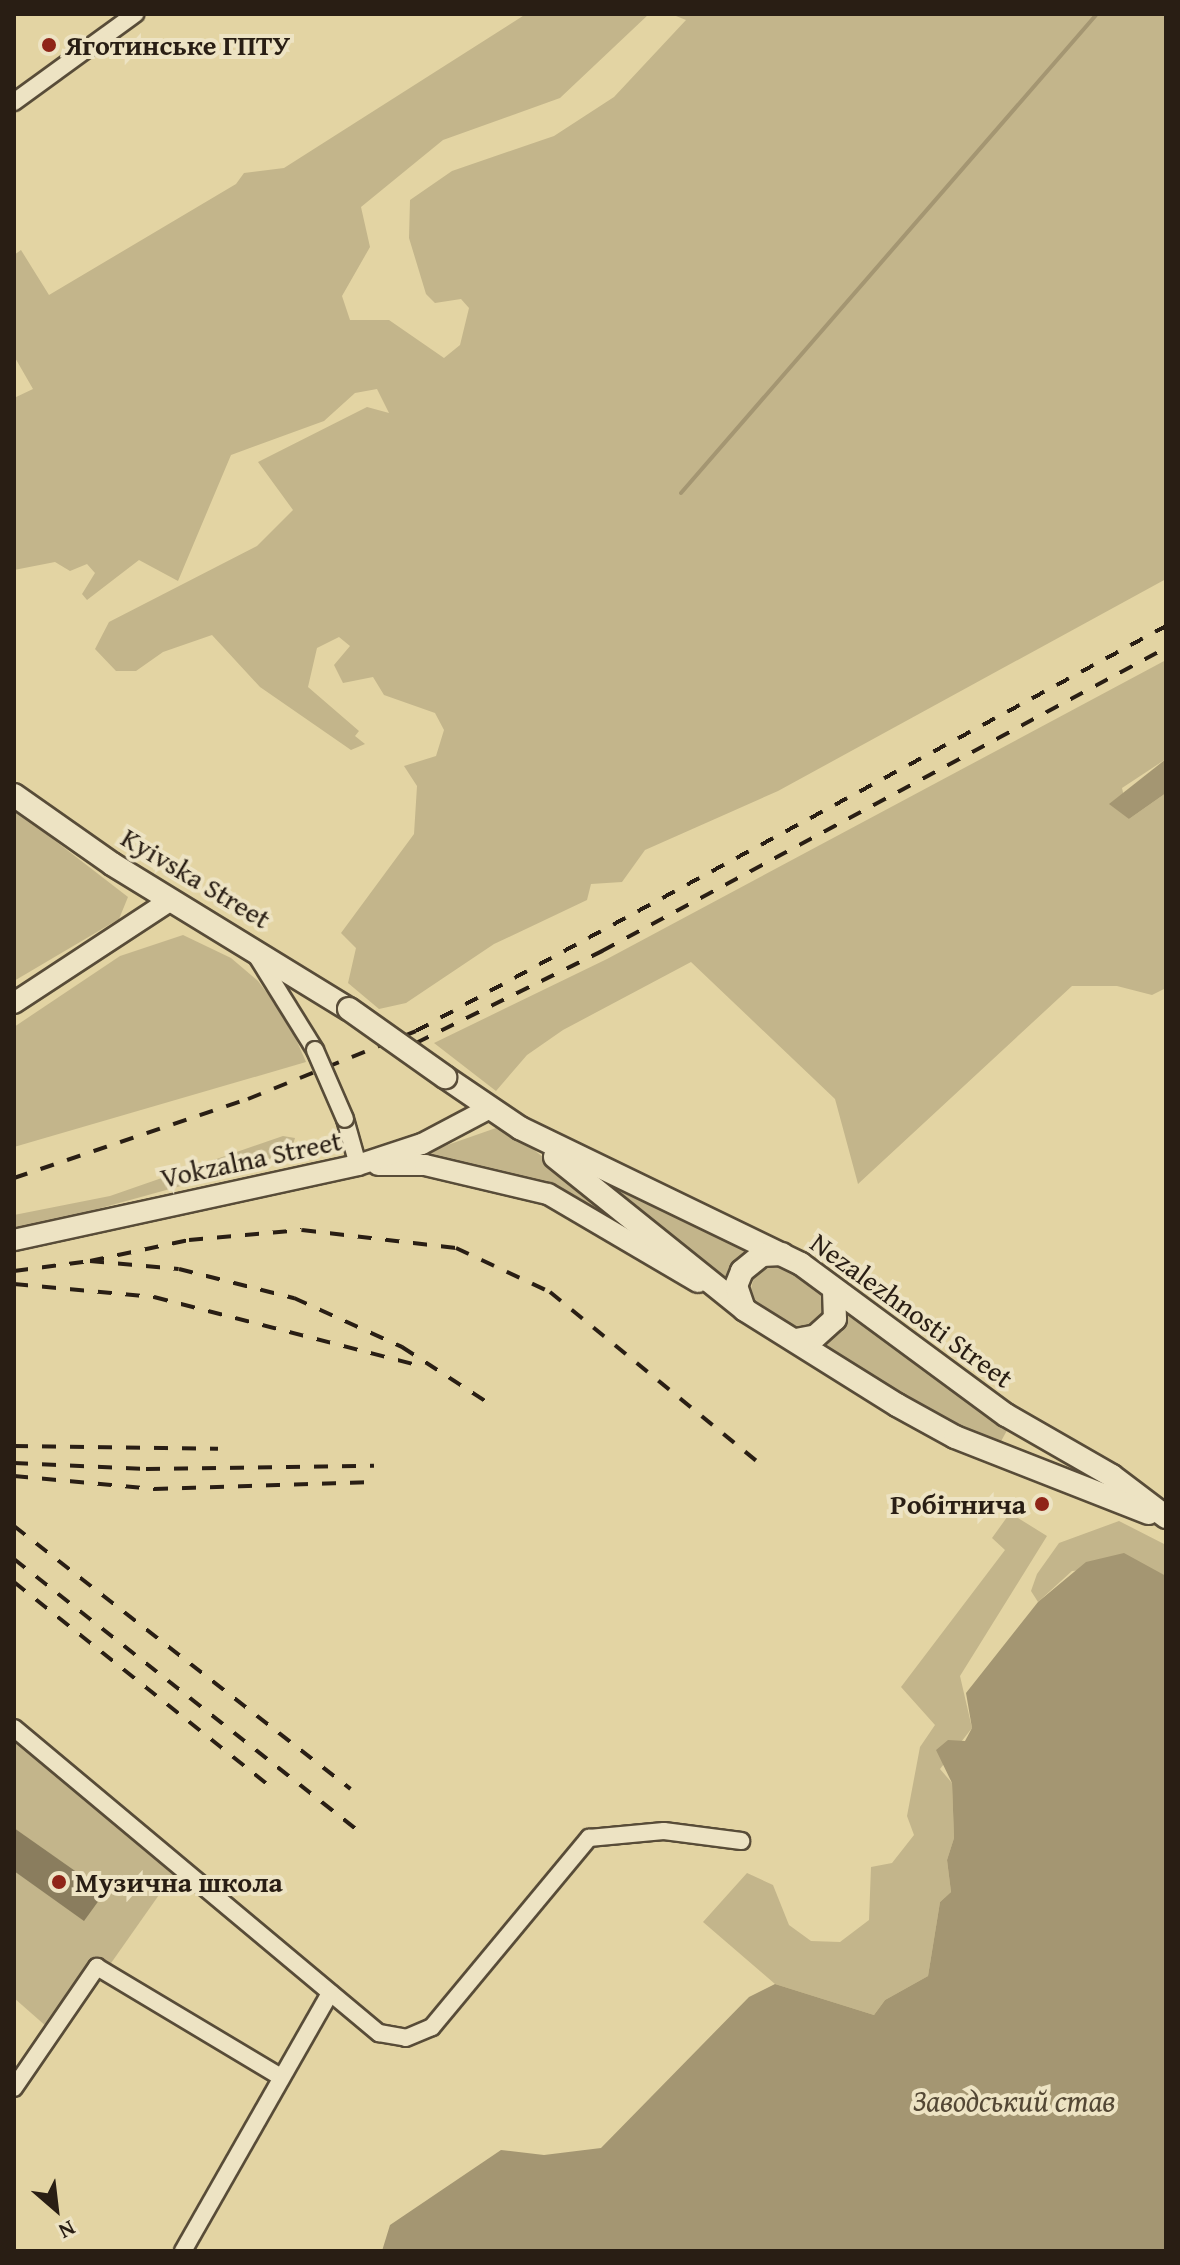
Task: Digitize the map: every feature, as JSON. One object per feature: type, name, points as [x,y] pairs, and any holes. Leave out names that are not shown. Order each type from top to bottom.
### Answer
[{"type":"main road","name":"Kyivska Street","points":[[14,795],[171,900],[251,946],[349,1009],[445,1077]]},
{"type":"main road","name":"Nezalezhnosti Street","points":[[445,1077],[520,1128],[745,1310],[955,1437],[1166,1518]]},
{"type":"main road","name":"Nezalezhnosti Street","points":[[520,1128],[782,1254],[1006,1415],[1112,1476],[1166,1518]]},
{"type":"main road","points":[[745,1310],[736,1286],[742,1271],[762,1255],[782,1254]]},
{"type":"main road","points":[[796,1340],[816,1336],[835,1319],[834,1290]]},
{"type":"street","points":[[14,102],[135,14]]},
{"type":"street","points":[[14,1003],[171,900]]},
{"type":"street","points":[[251,946],[315,1050],[345,1119],[358,1165],[425,1165],[548,1194],[745,1310]]},
{"type":"street","name":"Vokzalna Street","points":[[14,1240],[358,1165],[422,1144],[490,1108]]},
{"type":"street","points":[[14,1728],[379,2033],[406,2038],[432,2027],[589,1838],[664,1831],[741,1841]]},
{"type":"street","points":[[14,2088],[97,1967],[281,2077]]},
{"type":"street","points":[[183,2251],[330,1993]]},
{"type":"shaded area","points":[[526,14],[649,14],[560,98],[443,140],[361,207],[370,247],[342,296],[350,320],[389,320],[444,358],[460,345],[469,308],[461,299],[435,303],[426,294],[409,238],[410,200],[452,171],[554,136],[614,97],[686,20],[671,14],[1166,14],[1166,579],[778,791],[645,850],[622,882],[591,884],[587,900],[494,944],[406,1003],[379,1009],[348,983],[356,948],[341,933],[414,834],[417,786],[404,766],[436,756],[444,730],[435,713],[384,695],[373,677],[343,683],[334,665],[350,646],[339,637],[317,648],[308,687],[359,731],[355,736],[365,744],[351,750],[260,687],[212,635],[163,652],[136,671],[116,671],[95,649],[109,622],[257,546],[293,510],[258,462],[367,407],[389,413],[377,389],[355,393],[324,421],[231,455],[178,581],[139,560],[87,600],[82,594],[95,573],[87,564],[70,571],[55,562],[14,570],[14,398],[33,389],[14,356],[14,255],[21,250],[49,295],[236,184],[244,173],[284,168]]},
{"type":"shaded area","points":[[1166,660],[1166,759],[1122,788],[1129,819],[1166,793],[1166,988],[1152,995],[1117,986],[1072,986],[858,1184],[835,1099],[691,962],[563,1030],[527,1055],[496,1091],[434,1043],[607,959]]},
{"type":"shaded area","points":[[14,809],[128,897],[119,919],[14,981]]},
{"type":"shaded area","points":[[183,935],[231,958],[258,981],[288,1021],[306,1062],[14,1147],[14,1027],[120,956]]},
{"type":"shaded area","points":[[496,1128],[529,1146],[684,1268],[560,1194],[413,1157]]},
{"type":"shaded area","points":[[283,1136],[295,1138],[292,1148],[257,1165],[14,1232],[14,1215],[110,1196]]},
{"type":"shaded area","points":[[593,1179],[754,1249],[739,1262],[729,1289]]},
{"type":"shaded area","points":[[781,1261],[823,1290],[824,1314],[810,1329],[795,1327],[749,1296],[757,1266]]},
{"type":"shaded area","points":[[845,1307],[1011,1423],[999,1445],[958,1429],[815,1347],[838,1331]]},
{"type":"shaded area","points":[[1010,1513],[1047,1536],[960,1676],[972,1728],[940,1769],[952,1783],[954,1838],[947,1860],[951,1892],[940,1902],[928,1976],[885,2000],[874,2015],[775,1984],[703,1922],[747,1873],[773,1885],[789,1925],[811,1941],[840,1942],[869,1920],[871,1867],[892,1863],[914,1835],[907,1816],[920,1747],[935,1725],[901,1687],[1005,1550],[992,1538]]},
{"type":"shaded area","points":[[1119,1521],[1166,1545],[1166,1576],[1137,1565],[1072,1571],[1038,1602],[1031,1591],[1037,1574],[1059,1543]]},
{"type":"shaded area","points":[[14,1741],[173,1875],[109,1966],[47,2027],[14,1998]]},
{"type":"water","points":[[1166,759],[1166,793],[1129,819],[1109,804]]},
{"type":"water","name":"Заводський став","points":[[1124,1553],[1166,1576],[1166,2251],[382,2251],[390,2225],[501,2150],[544,2155],[601,2148],[749,1997],[775,1984],[874,2015],[885,2000],[928,1976],[940,1902],[951,1892],[947,1860],[954,1838],[952,1783],[936,1750],[948,1740],[965,1741],[972,1728],[966,1693],[1038,1602],[1086,1562]]},
{"type":"building","name":"Музична школа","points":[[14,1828],[105,1892],[84,1921],[14,1871]]},
{"type":"waterway","points":[[681,493],[1097,14]]},
{"type":"railway","points":[[14,1178],[248,1099],[416,1031],[1166,626]]},
{"type":"railway","points":[[416,1043],[602,951],[1166,648]]},
{"type":"railway","points":[[90,1261],[189,1240],[302,1230],[456,1248],[550,1292],[761,1465]]},
{"type":"railway","points":[[14,1271],[90,1261],[179,1269],[294,1298],[402,1347],[485,1401]]},
{"type":"railway","points":[[14,1284],[154,1297],[420,1366]]},
{"type":"railway","points":[[14,1446],[218,1449]]},
{"type":"railway","points":[[14,1463],[146,1469],[374,1466]]},
{"type":"railway","points":[[14,1476],[154,1489],[375,1482]]},
{"type":"railway","points":[[14,1526],[351,1789]]},
{"type":"railway","points":[[14,1559],[364,1835]]},
{"type":"railway","points":[[14,1582],[276,1791]]},
{"type":"place","name":"Яготинське ГПТУ","points":[[49,45]]},
{"type":"place","name":"Робітнича","points":[[1042,1504]]},
{"type":"place","name":"Музична школа","points":[[59,1882]]}]
